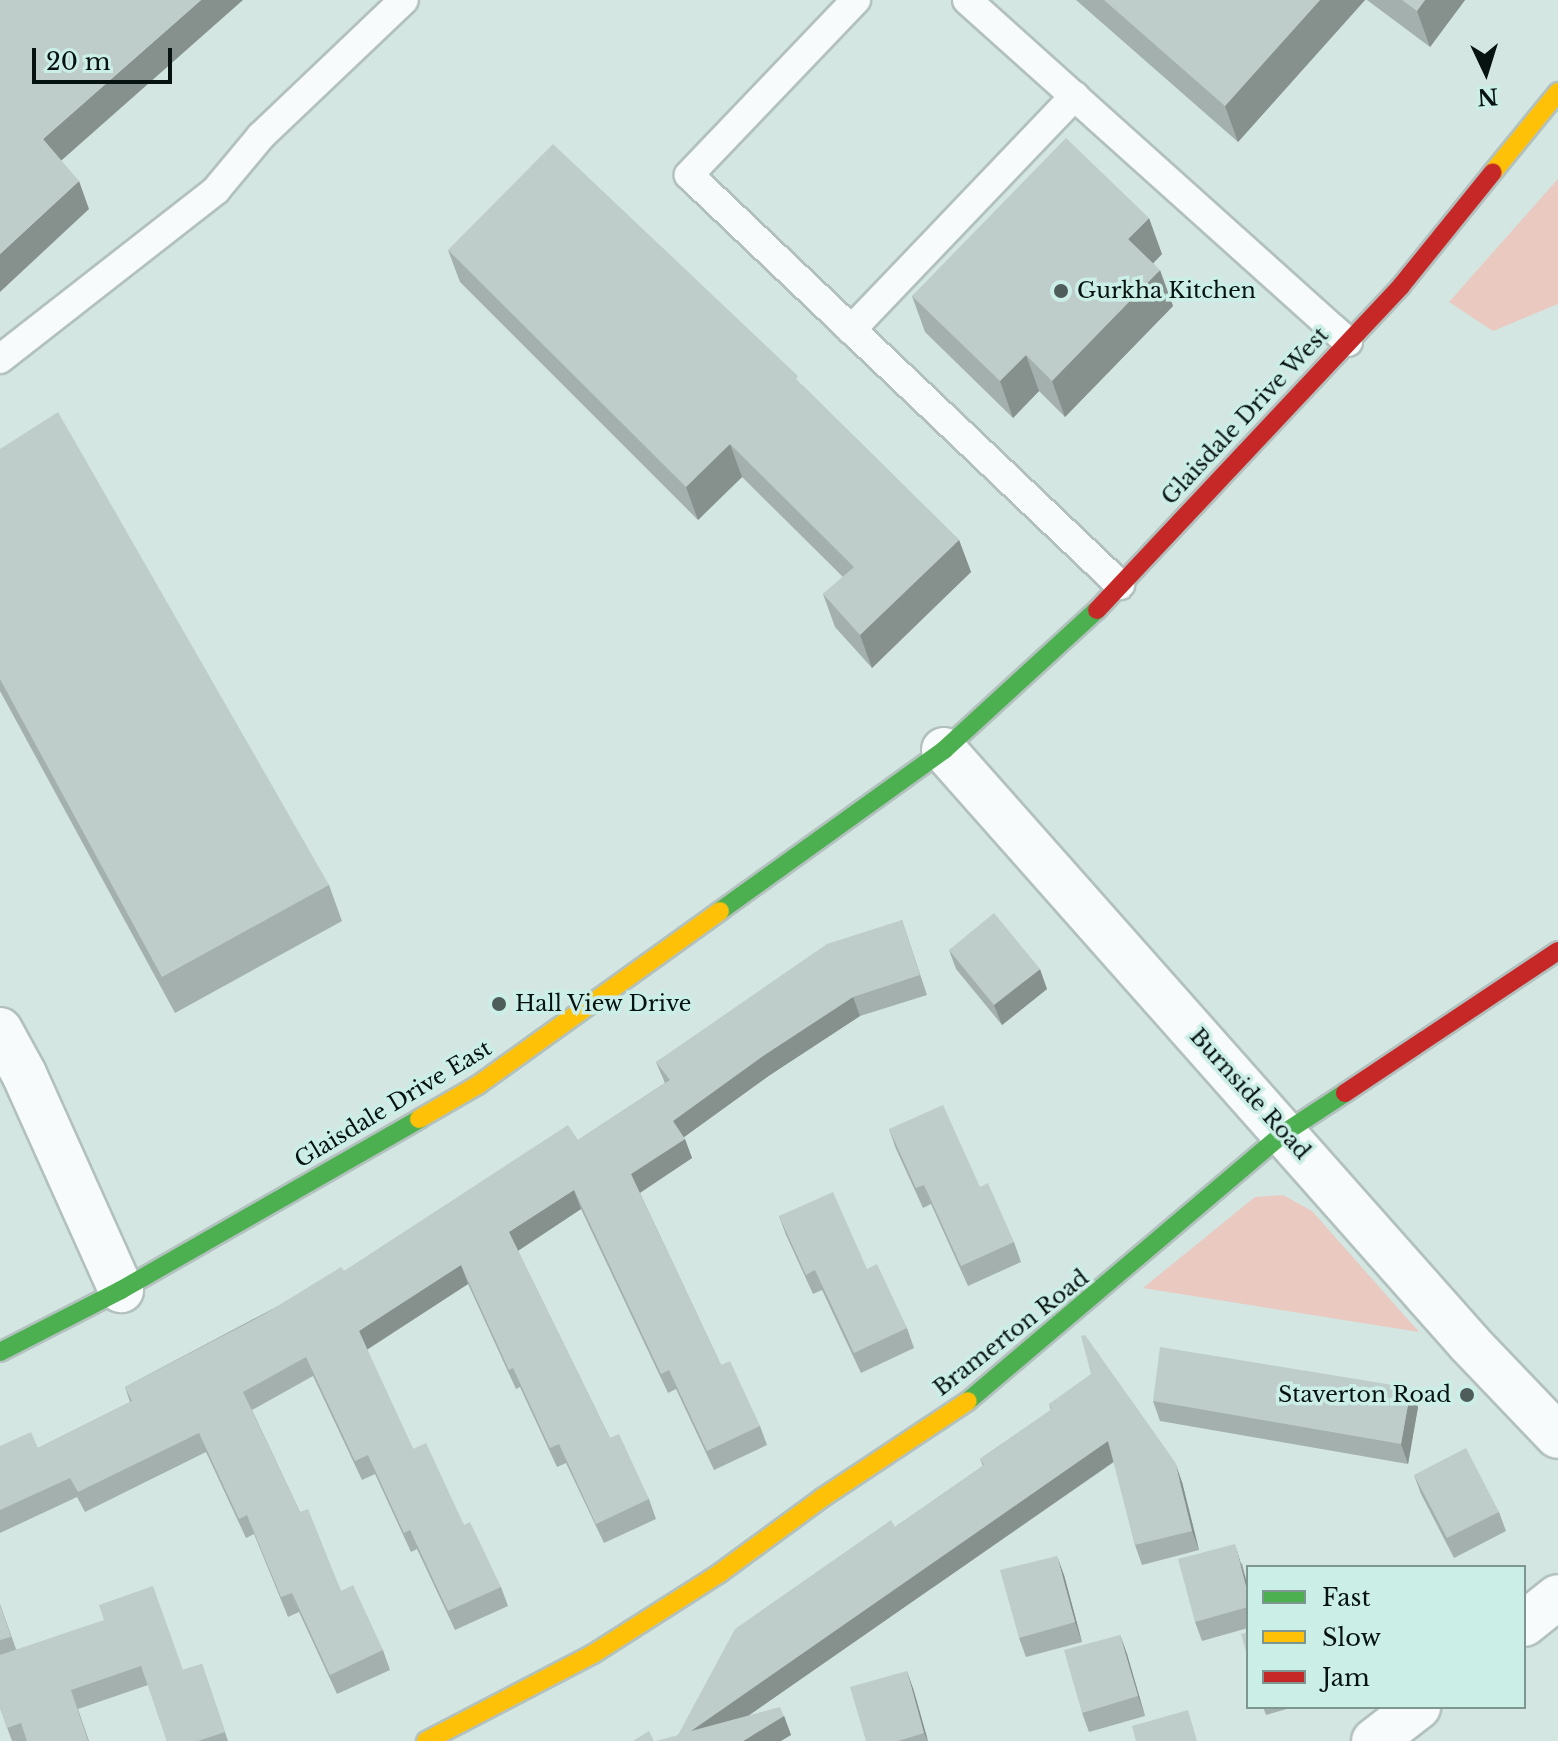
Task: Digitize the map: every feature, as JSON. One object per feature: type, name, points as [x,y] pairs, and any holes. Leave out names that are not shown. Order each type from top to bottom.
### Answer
[{"type":"street","name":"Glaisdale Drive West","points":[[944,750],[1087,621],[1401,286],[1558,92]]},
{"type":"street","name":"Burnside Road","points":[[944,750],[1470,1344],[1558,1436]]},
{"type":"street","name":"Glaisdale Drive East","points":[[0,1352],[121,1290],[478,1085],[944,750]]},
{"type":"street","name":"Bramerton Road","points":[[426,1741],[593,1654],[720,1573],[822,1498],[986,1389],[1284,1133],[1558,951]]},
{"type":"street","points":[[0,1030],[24,1074],[121,1290]]},
{"type":"street","points":[[1526,1622],[1558,1597]]},
{"type":"street","points":[[1374,1741],[1415,1709]]},
{"type":"lane","points":[[0,359],[216,190],[261,136],[404,0]]},
{"type":"lane","points":[[856,0],[689,175],[1120,585]]},
{"type":"lane","points":[[967,0],[1348,342]]},
{"type":"lane","points":[[851,330],[1075,96]]},
{"type":"shaded area","points":[[1558,179],[1558,304],[1493,331],[1449,302]]},
{"type":"shaded area","points":[[1283,1195],[1312,1211],[1419,1332],[1143,1288],[1255,1197]]},
{"type":"building","points":[[0,0],[201,0],[43,139],[79,181],[0,254]]},
{"type":"building","points":[[1104,0],[1320,0],[1225,106]]},
{"type":"building","points":[[1402,0],[1425,0],[1417,11]]},
{"type":"building","name":"Gurkha Kitchen","points":[[1066,138],[1149,218],[1128,239],[1160,270],[1052,381],[1026,355],[1000,381],[912,296]]},
{"type":"building","points":[[553,144],[798,376],[796,379],[959,540],[860,635],[823,594],[854,567],[730,444],[686,487],[448,250]]},
{"type":"building","points":[[58,412],[329,885],[162,977],[0,679],[0,449]]},
{"type":"building","points":[[994,913],[1040,969],[994,1005],[949,950]]},
{"type":"building","points":[[902,920],[920,975],[853,997],[763,1056],[673,1121],[685,1139],[631,1174],[721,1365],[730,1361],[760,1426],[707,1451],[669,1370],[661,1374],[574,1190],[509,1232],[610,1438],[619,1434],[649,1499],[596,1524],[559,1444],[550,1448],[513,1368],[509,1370],[461,1265],[359,1331],[413,1449],[426,1443],[464,1525],[470,1522],[501,1587],[448,1611],[410,1530],[404,1533],[368,1455],[355,1461],[306,1357],[243,1392],[300,1512],[308,1509],[341,1591],[353,1585],[383,1650],[330,1675],[292,1593],[281,1597],[247,1515],[239,1519],[199,1433],[78,1492],[70,1478],[0,1510],[0,1446],[31,1432],[38,1448],[132,1401],[125,1387],[263,1315],[341,1267],[344,1271],[568,1125],[578,1140],[670,1080],[656,1062],[827,944]]},
{"type":"building","points":[[943,1105],[980,1187],[988,1183],[1014,1242],[961,1266],[924,1185],[916,1188],[889,1129]]},
{"type":"building","points":[[833,1192],[867,1269],[877,1264],[907,1328],[854,1353],[815,1270],[806,1275],[779,1216]]},
{"type":"building","points":[[1085,1335],[1175,1462],[1192,1531],[1135,1545],[1108,1441],[691,1731],[780,1707],[784,1716],[743,1741],[656,1741],[678,1735],[735,1629],[891,1520],[895,1527],[984,1465],[980,1459],[1052,1409],[1049,1404],[1091,1374],[1081,1336]]},
{"type":"building","points":[[1160,1347],[1411,1388],[1401,1444],[1153,1401]]},
{"type":"building","points":[[1466,1448],[1499,1512],[1447,1538],[1414,1475]]},
{"type":"building","points":[[1235,1544],[1246,1586],[1246,1608],[1195,1622],[1178,1559]]},
{"type":"building","points":[[1057,1556],[1075,1622],[1019,1638],[1000,1570]]},
{"type":"building","points":[[153,1586],[183,1670],[202,1664],[225,1732],[198,1741],[167,1741],[141,1666],[71,1690],[88,1741],[27,1741],[21,1723],[7,1728],[0,1708],[0,1655],[104,1620],[99,1605]]},
{"type":"building","points":[[0,1605],[11,1637],[0,1640]]},
{"type":"building","points":[[1246,1633],[1246,1652],[1241,1634]]},
{"type":"building","points":[[1120,1635],[1138,1696],[1082,1713],[1064,1650]]},
{"type":"building","points":[[907,1671],[924,1733],[898,1741],[866,1741],[850,1687]]},
{"type":"building","points":[[1188,1710],[1197,1741],[1136,1741],[1132,1726]]},
{"type":"building","points":[[649,1731],[654,1741],[633,1741]]},
{"type":"traffic: fast","points":[[720,911],[944,750],[1097,610]]},
{"type":"traffic: fast","points":[[968,1401],[1284,1133],[1345,1093]]},
{"type":"traffic: fast","points":[[0,1352],[121,1290],[419,1119]]},
{"type":"traffic: slow","points":[[1493,172],[1558,92]]},
{"type":"traffic: slow","points":[[419,1119],[478,1085],[720,911]]},
{"type":"traffic: slow","points":[[426,1741],[593,1654],[720,1573],[822,1498],[968,1401]]},
{"type":"traffic: jam","points":[[1097,610],[1401,286],[1493,172]]},
{"type":"traffic: jam","points":[[1345,1093],[1558,951]]},
{"type":"place","name":"Gurkha Kitchen","points":[[1061,291]]},
{"type":"place","name":"Hall View Drive","points":[[499,1004]]},
{"type":"place","name":"Staverton Road","points":[[1467,1395]]}]
